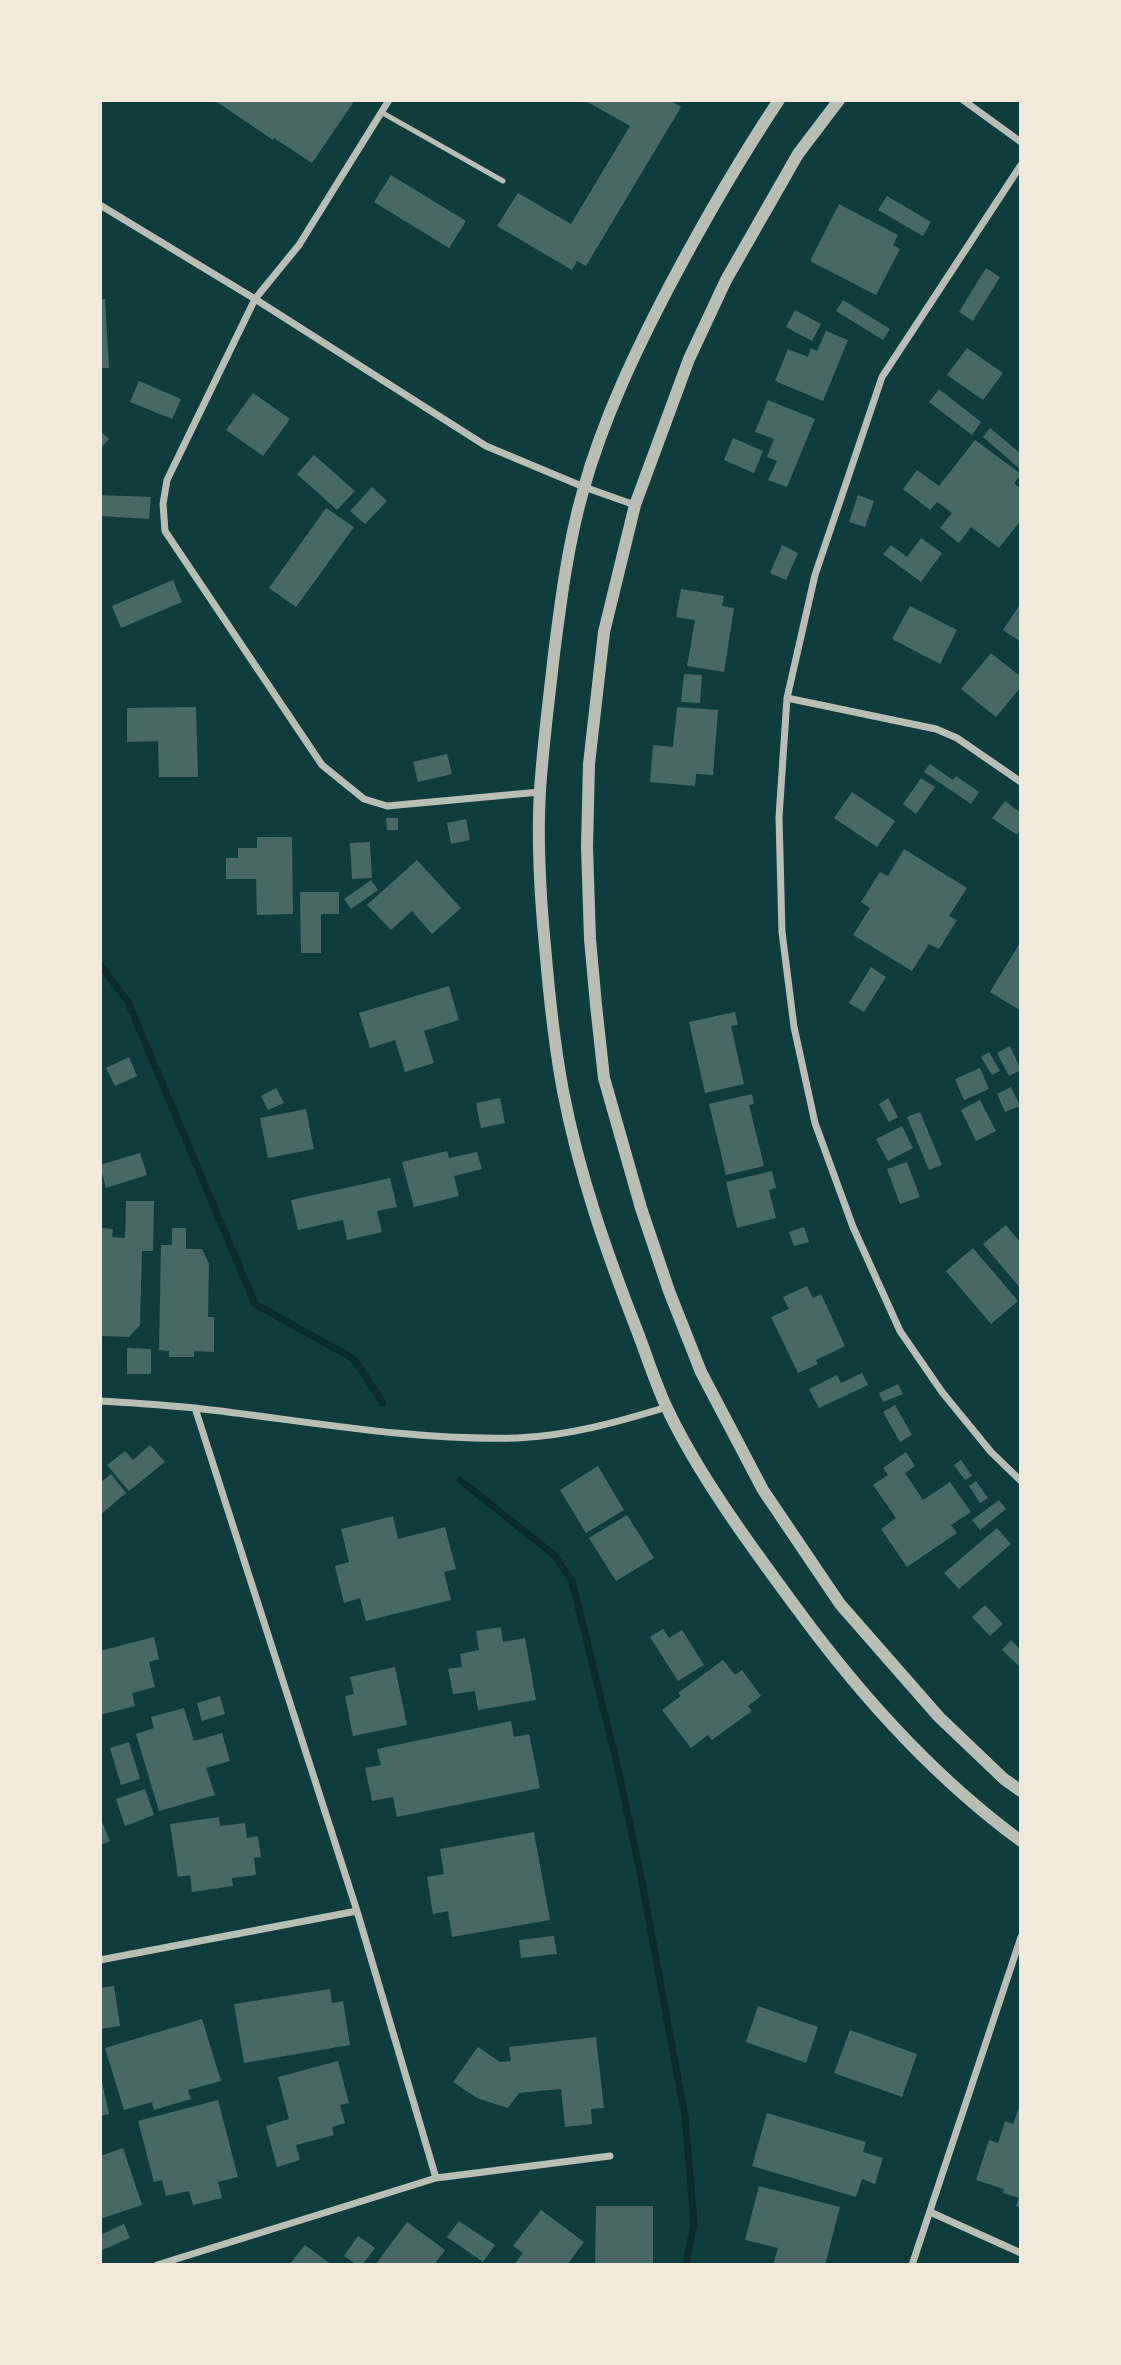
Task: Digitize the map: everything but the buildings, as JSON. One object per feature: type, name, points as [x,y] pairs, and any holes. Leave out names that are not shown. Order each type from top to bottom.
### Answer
[{"type":"street","points":[[389,100],[299,245],[256,299],[167,480],[163,504],[166,531],[323,765],[364,799],[387,806],[540,792]]},
{"type":"street","points":[[779,100],[730,174],[645,334],[610,412],[584,487],[571,538],[562,593],[540,792],[540,898],[550,1002],[563,1090],[585,1183],[617,1281],[667,1407],[705,1475],[767,1568],[836,1662],[914,1747],[986,1815],[1021,1841]]},
{"type":"street","points":[[839,100],[798,154],[726,280],[689,359],[635,505],[604,632],[589,764],[587,848],[590,939],[604,1077],[641,1208],[669,1291],[701,1372],[763,1490],[840,1604],[939,1717],[1004,1779],[1021,1791]]},
{"type":"street","points":[[963,100],[1021,142]]},
{"type":"street","points":[[1021,165],[882,377],[815,575],[787,698],[779,817],[782,932],[794,1027],[815,1123],[853,1227],[900,1331],[942,1392],[991,1452],[1021,1481]]},
{"type":"street","points":[[100,205],[256,299],[486,446],[635,505]]},
{"type":"street","points":[[787,698],[936,729],[957,738],[1021,782]]},
{"type":"street","points":[[100,1401],[194,1408],[366,1431],[519,1438],[605,1426],[667,1407]]},
{"type":"street","points":[[194,1408],[357,1911],[436,2178]]},
{"type":"street","points":[[100,1959],[357,1911]]},
{"type":"street","points":[[912,2265],[1021,1937]]},
{"type":"street","points":[[157,2265],[436,2178],[610,2155]]},
{"type":"street","points":[[930,2213],[1021,2253]]},
{"type":"lane","points":[[381,112],[503,181]]},
{"type":"waterway","points":[[100,964],[128,1002],[255,1304],[354,1359],[383,1403]]},
{"type":"waterway","points":[[460,1480],[554,1555],[572,1581],[617,1764],[641,1877],[685,2117],[694,2222],[686,2265]]}]
